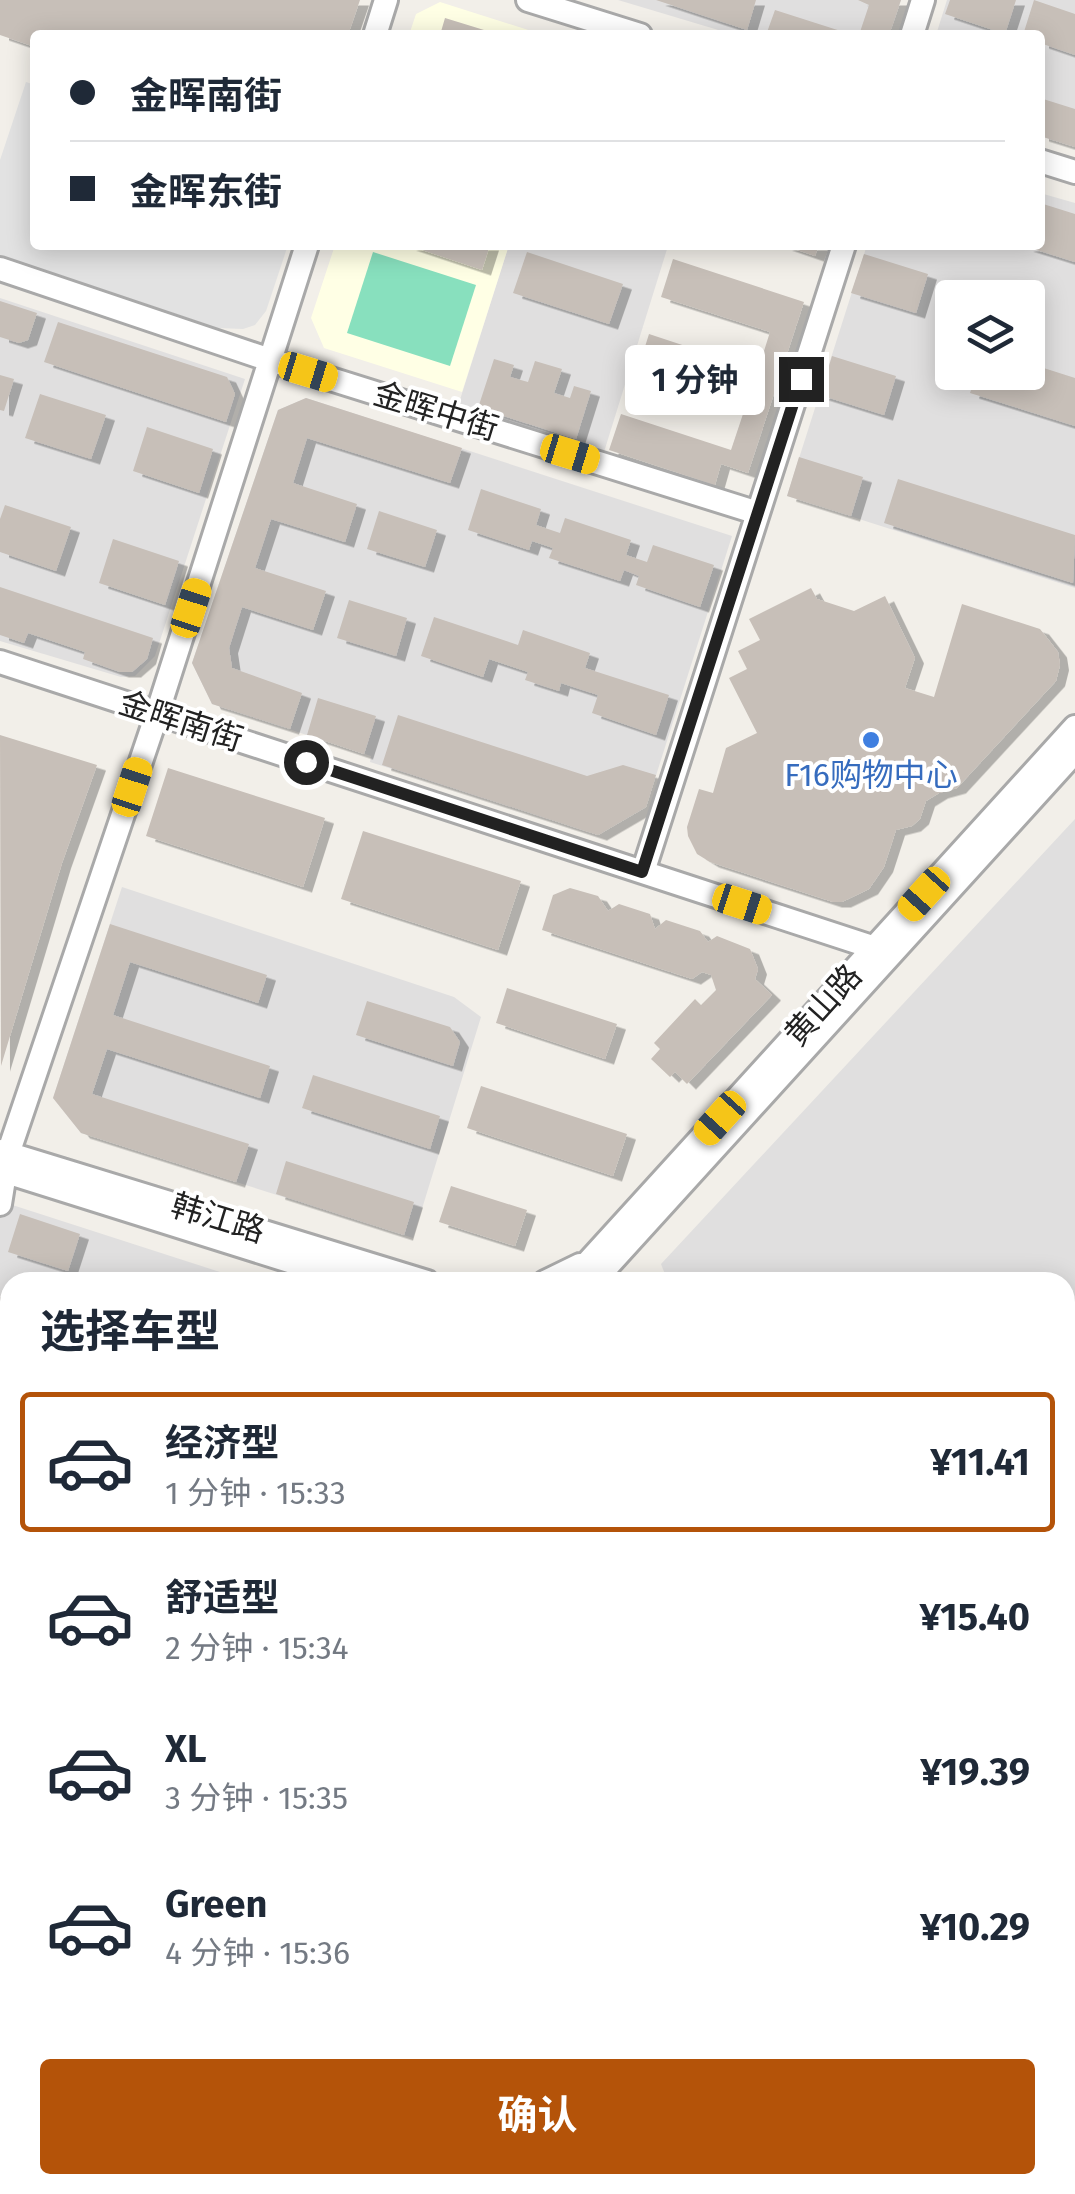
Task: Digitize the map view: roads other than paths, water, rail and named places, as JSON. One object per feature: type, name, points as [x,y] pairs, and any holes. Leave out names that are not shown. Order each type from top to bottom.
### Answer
[{"type":"street","points":[[377,30],[386,0]]},
{"type":"street","points":[[528,0],[624,30]]},
{"type":"street","points":[[914,30],[923,0]]},
{"type":"street","points":[[1045,162],[1075,172]]},
{"type":"street","points":[[0,1204],[3,1162],[157,714],[305,250]]},
{"type":"street","points":[[642,872],[842,250]]},
{"type":"street","name":"金晖中街","points":[[0,270],[270,360],[758,513]]},
{"type":"street","name":"金晖南街","points":[[0,662],[875,948]]},
{"type":"street","name":"黄山路","points":[[606,1267],[875,948],[1075,727]]},
{"type":"street","name":"黄山路","points":[[606,1267],[1075,752]]},
{"type":"street","name":"韩江路","points":[[3,1162],[327,1272]]},
{"type":"street","name":"韩江路","points":[[3,1162],[392,1272]]},
{"type":"place","name":"F16购物中心","points":[[871,740]]}]
